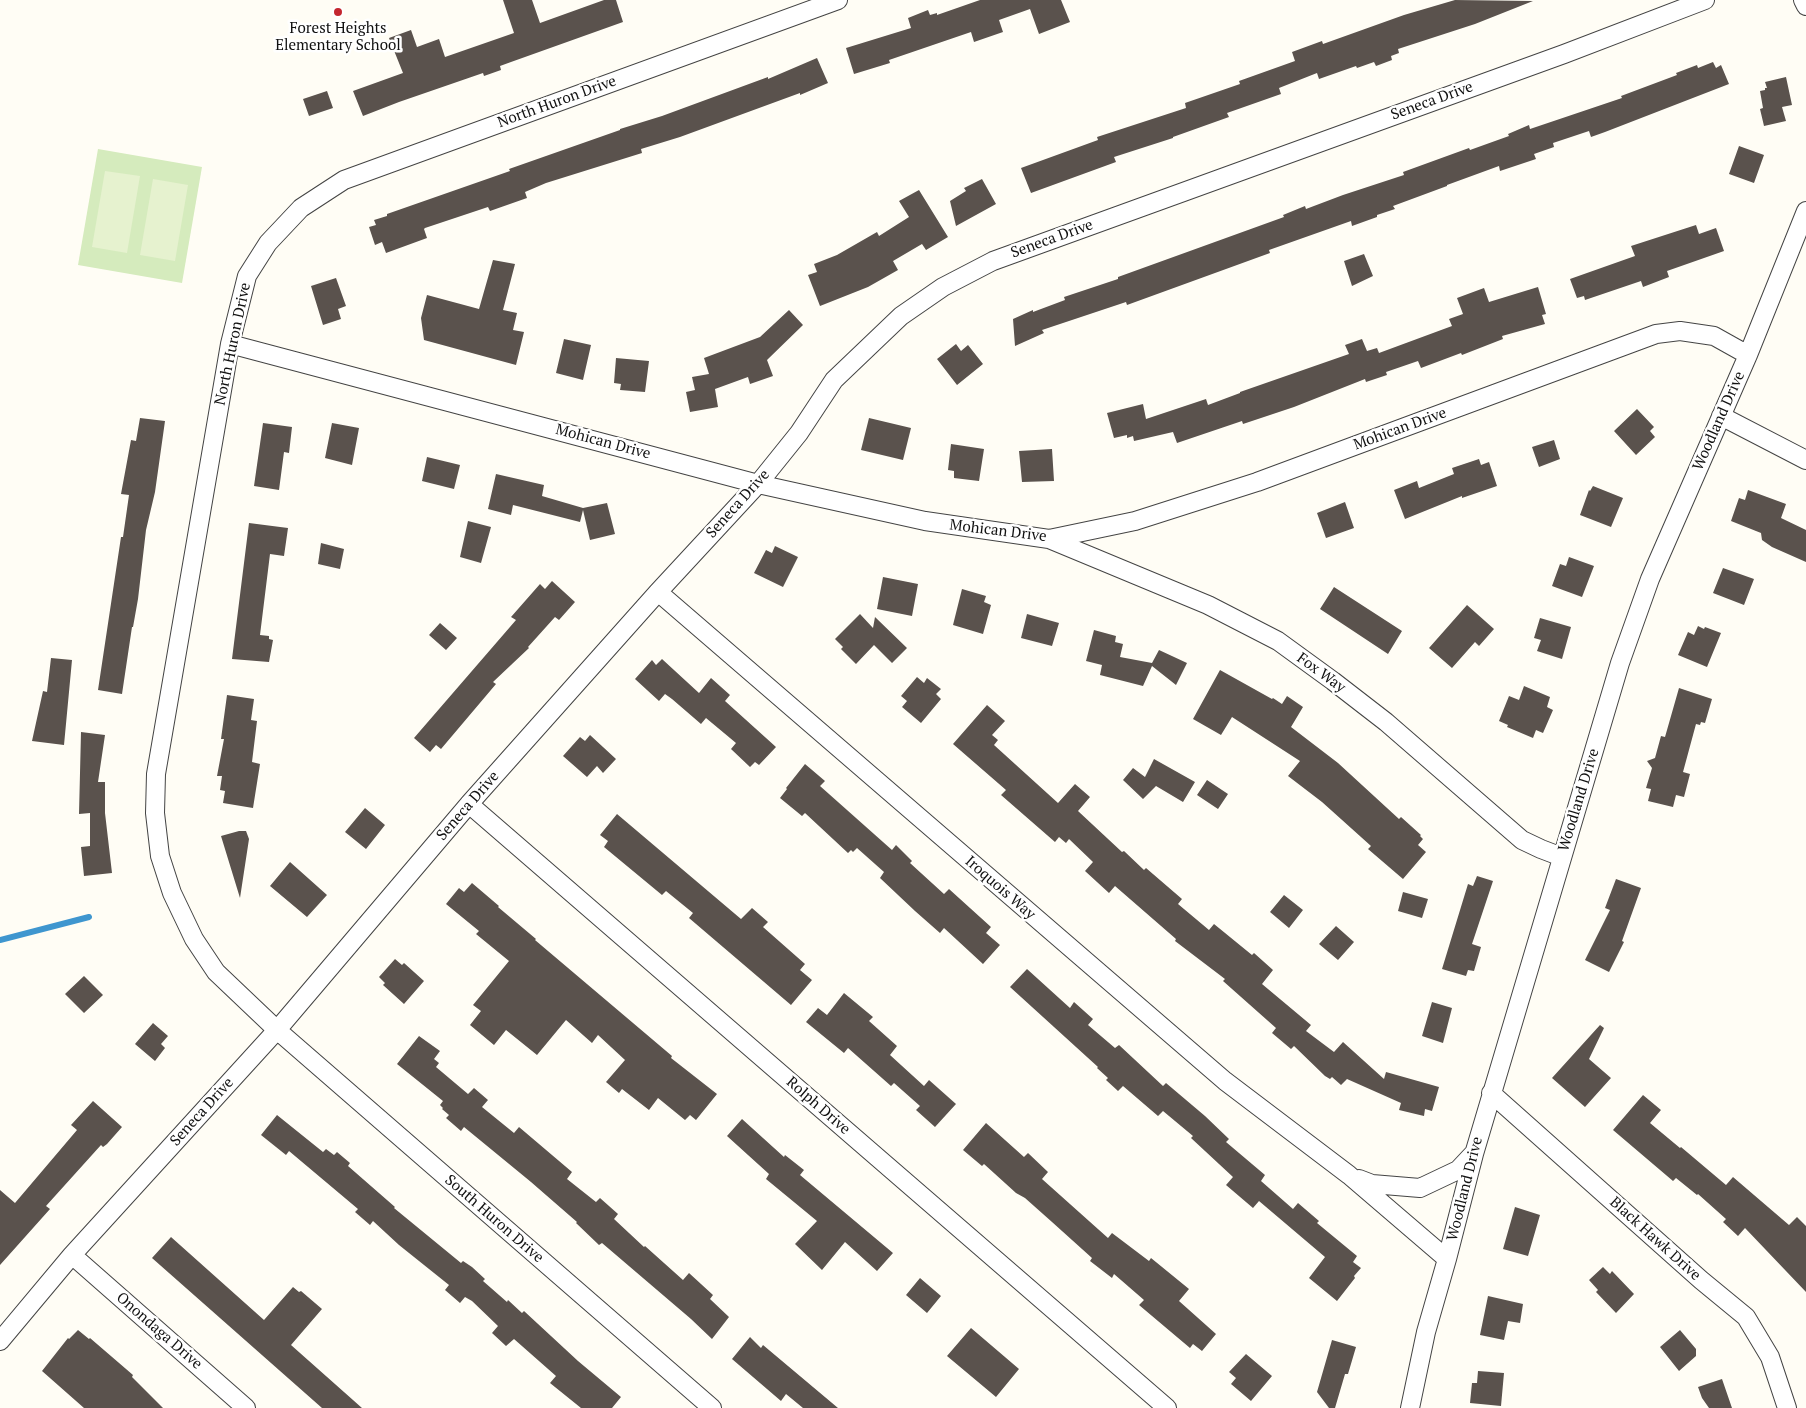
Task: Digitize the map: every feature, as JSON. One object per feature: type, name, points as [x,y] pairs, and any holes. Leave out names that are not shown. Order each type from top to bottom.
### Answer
[{"type":"street","name":"North Huron Drive","points":[[277,1030],[216,972],[194,939],[172,893],[160,856],[155,813],[156,774],[230,344],[247,276],[268,243],[301,208],[344,180],[838,0]]},
{"type":"street","name":"Seneca Drive","points":[[0,1341],[72,1255],[277,1030],[469,804],[658,592],[758,484],[799,434],[834,380],[894,322],[943,287],[993,261],[1564,54],[1705,0]]},
{"type":"street","points":[[1803,0],[1806,6]]},
{"type":"street","name":"Woodland Drive","points":[[1409,1408],[1426,1332],[1491,1093],[1620,663],[1650,579],[1748,355],[1806,212]]},
{"type":"street","name":"Mohican Drive","points":[[230,344],[758,484],[925,521],[1049,539],[1135,521],[1257,482],[1656,334],[1680,331],[1714,336],[1748,355]]},
{"type":"street","points":[[1721,416],[1806,460]]},
{"type":"street","name":"Fox Way","points":[[1049,539],[1208,605],[1278,641],[1386,722],[1522,840],[1562,857]]},
{"type":"street","name":"Iroquois Way","points":[[658,592],[1224,1081],[1349,1175],[1447,1259]]},
{"type":"street","name":"Rolph Drive","points":[[469,804],[1167,1408]]},
{"type":"street","name":"South Huron Drive","points":[[277,1030],[712,1408]]},
{"type":"street","name":"Black Hawk Drive","points":[[1491,1093],[1746,1317],[1770,1357],[1787,1408]]},
{"type":"street","name":"Iroquois Way","points":[[1349,1175],[1372,1184],[1420,1188],[1458,1170],[1474,1154]]},
{"type":"street","name":"Onondaga Drive","points":[[72,1255],[246,1408]]},
{"type":"green space","points":[[98,149],[202,167],[182,283],[78,265]]},
{"type":"green space","points":[[105,171],[140,176],[127,253],[92,247]]},
{"type":"green space","points":[[153,179],[188,185],[175,261],[140,255]]},
{"type":"building","points":[[503,0],[532,0],[540,23],[604,0],[616,0],[623,22],[500,66],[501,70],[484,76],[483,73],[363,116],[353,91],[403,73],[389,38],[411,30],[417,47],[439,39],[445,57],[514,33]]},
{"type":"building","points":[[980,0],[1061,0],[1070,22],[1039,34],[1030,9],[999,20],[1003,32],[974,42],[971,32],[889,60],[890,63],[854,74],[846,48],[911,28],[908,18],[928,10],[930,15],[937,13],[937,15]]},
{"type":"building","points":[[1455,0],[1533,1],[1475,24],[1398,49],[1399,53],[1391,56],[1392,60],[1376,66],[1374,62],[1357,68],[1356,66],[1319,79],[1317,73],[1279,88],[1281,94],[1227,113],[1229,117],[1114,157],[1116,162],[1031,193],[1021,168],[1098,140],[1097,137],[1186,108],[1185,103],[1240,84],[1239,81],[1295,61],[1292,52],[1322,41],[1323,44],[1404,15]]},
{"type":"building","points":[[817,58],[828,83],[800,95],[800,93],[680,137],[641,149],[642,153],[546,183],[525,192],[527,198],[490,211],[488,207],[425,228],[427,238],[386,253],[382,242],[375,245],[369,227],[376,225],[374,220],[387,216],[387,214],[510,171],[509,169],[620,129],[662,116],[768,77],[768,79]]},
{"type":"building","points":[[1713,62],[1716,68],[1721,65],[1729,84],[1591,137],[1589,131],[1553,143],[1554,147],[1534,154],[1536,159],[1500,171],[1499,166],[1393,206],[1395,209],[1352,226],[1351,221],[1269,250],[1270,253],[1127,305],[1126,302],[1042,330],[1044,333],[1015,346],[1013,319],[1033,310],[1033,312],[1065,300],[1064,297],[1118,279],[1118,277],[1284,217],[1283,215],[1305,206],[1306,209],[1404,175],[1403,172],[1469,148],[1470,150],[1509,136],[1508,134],[1529,125],[1530,129],[1622,98],[1621,96],[1677,75],[1676,73],[1697,65],[1698,68]]},
{"type":"building","points":[[1786,77],[1792,105],[1782,107],[1786,121],[1764,126],[1760,109],[1763,108],[1760,91],[1767,88],[1765,82]]},
{"type":"building","points":[[327,91],[333,108],[309,116],[303,99]]},
{"type":"building","points":[[1739,146],[1764,155],[1754,183],[1729,174]]},
{"type":"building","points":[[982,179],[996,204],[956,226],[950,201],[966,191],[964,188]]},
{"type":"building","points":[[919,190],[948,237],[926,250],[922,244],[893,261],[898,270],[868,287],[820,306],[808,275],[817,272],[814,264],[837,255],[877,232],[879,236],[909,217],[899,201]]},
{"type":"building","points":[[1696,225],[1699,234],[1716,228],[1724,251],[1667,271],[1669,277],[1643,287],[1641,281],[1585,300],[1584,296],[1577,298],[1570,279],[1635,256],[1631,246]]},
{"type":"building","points":[[1364,254],[1373,276],[1352,286],[1344,261]]},
{"type":"building","points":[[493,260],[515,264],[503,310],[517,313],[513,330],[524,332],[516,365],[424,340],[421,318],[427,295],[479,309]]},
{"type":"building","points":[[336,278],[346,306],[338,309],[341,319],[323,325],[311,286]]},
{"type":"building","points":[[1538,287],[1546,314],[1542,315],[1545,324],[1502,336],[1503,339],[1462,355],[1461,353],[1421,368],[1418,361],[1386,372],[1387,375],[1366,382],[1365,379],[1294,407],[1243,424],[1242,421],[1177,443],[1173,432],[1134,441],[1133,436],[1127,438],[1127,435],[1114,438],[1107,413],[1143,404],[1146,419],[1206,399],[1208,405],[1349,354],[1345,345],[1362,339],[1367,351],[1377,348],[1379,353],[1452,326],[1449,319],[1463,314],[1457,298],[1484,288],[1489,302]]},
{"type":"building","points":[[789,310],[803,325],[767,360],[773,376],[750,384],[748,377],[715,389],[718,407],[690,412],[686,392],[695,390],[692,377],[709,374],[704,358],[760,337]]},
{"type":"building","points":[[564,339],[591,345],[583,380],[556,373]]},
{"type":"building","points":[[956,344],[961,351],[968,345],[983,364],[957,385],[937,359]]},
{"type":"building","points":[[616,358],[649,361],[645,392],[620,390],[621,384],[614,383]]},
{"type":"building","points":[[1637,409],[1654,427],[1650,431],[1655,437],[1636,455],[1614,431]]},
{"type":"building","points":[[140,418],[165,421],[155,492],[146,530],[138,599],[122,694],[98,690],[129,495],[121,494],[131,440],[136,441]]},
{"type":"building","points":[[869,418],[911,428],[903,460],[861,450]]},
{"type":"building","points":[[263,423],[292,427],[289,453],[284,452],[279,490],[254,486]]},
{"type":"building","points":[[332,423],[359,428],[352,465],[325,458]]},
{"type":"building","points":[[1554,440],[1560,459],[1539,467],[1532,447]]},
{"type":"building","points":[[951,444],[984,449],[979,481],[954,478],[954,471],[948,470]]},
{"type":"building","points":[[1052,449],[1054,481],[1022,482],[1019,451]]},
{"type":"building","points":[[427,457],[460,465],[454,489],[422,481]]},
{"type":"building","points":[[1479,459],[1481,465],[1489,462],[1497,486],[1462,498],[1462,496],[1405,519],[1394,490],[1417,481],[1419,488],[1454,474],[1452,468]]},
{"type":"building","points":[[496,474],[544,485],[542,496],[583,508],[607,503],[615,534],[590,540],[583,510],[580,522],[513,505],[511,515],[488,509]]},
{"type":"building","points":[[1593,486],[1623,498],[1611,527],[1580,515],[1589,490]]},
{"type":"building","points":[[1748,490],[1786,504],[1781,518],[1806,530],[1806,562],[1772,547],[1762,540],[1761,533],[1731,521],[1739,498],[1745,500]]},
{"type":"building","points":[[1345,502],[1354,528],[1326,538],[1317,513]]},
{"type":"building","points":[[468,521],[491,527],[481,563],[460,557]]},
{"type":"building","points":[[249,523],[288,528],[284,556],[270,554],[260,635],[269,636],[269,639],[273,640],[269,662],[232,659]]},
{"type":"building","points":[[321,543],[344,549],[340,569],[318,564]]},
{"type":"building","points":[[775,546],[798,557],[783,587],[754,573],[766,550],[772,553]]},
{"type":"building","points":[[1569,557],[1594,566],[1582,597],[1552,586],[1560,564],[1566,566]]},
{"type":"building","points":[[1723,568],[1754,579],[1744,605],[1713,593]]},
{"type":"building","points":[[883,577],[918,584],[912,616],[877,609]]},
{"type":"building","points":[[552,581],[575,602],[559,620],[555,617],[529,648],[493,682],[496,684],[441,749],[436,745],[430,752],[414,738],[516,620],[511,617],[540,584],[545,589]]},
{"type":"building","points":[[1334,587],[1402,631],[1388,654],[1320,609]]},
{"type":"building","points":[[962,589],[986,596],[984,602],[991,605],[983,634],[953,625]]},
{"type":"building","points":[[1467,605],[1494,629],[1479,646],[1475,642],[1452,668],[1429,648]]},
{"type":"building","points":[[860,614],[873,628],[875,617],[907,648],[892,663],[874,645],[856,664],[841,649],[843,647],[835,639]]},
{"type":"building","points":[[1027,614],[1059,623],[1052,646],[1021,638]]},
{"type":"building","points":[[1540,618],[1571,627],[1562,659],[1537,651],[1541,640],[1534,638]]},
{"type":"building","points":[[440,623],[457,638],[446,650],[429,635]]},
{"type":"building","points":[[1698,626],[1721,633],[1707,667],[1678,655],[1688,632],[1694,635]]},
{"type":"building","points":[[1094,630],[1116,636],[1115,642],[1123,644],[1120,657],[1152,663],[1159,650],[1187,663],[1176,685],[1152,666],[1143,686],[1100,675],[1102,665],[1086,661]]},
{"type":"building","points":[[51,658],[72,660],[64,745],[32,741],[43,691],[47,692]]},
{"type":"building","points":[[662,659],[699,693],[711,678],[730,695],[725,701],[776,747],[759,765],[755,762],[750,767],[731,749],[736,743],[706,718],[701,724],[665,694],[659,701],[635,679],[652,660],[656,665]]},
{"type":"building","points":[[1220,670],[1282,704],[1287,696],[1303,707],[1291,727],[1338,763],[1399,819],[1401,817],[1421,835],[1423,839],[1418,845],[1426,852],[1403,879],[1368,849],[1371,846],[1322,802],[1288,776],[1300,761],[1232,717],[1221,735],[1193,719]]},
{"type":"building","points":[[917,677],[924,683],[927,678],[941,689],[936,694],[941,699],[921,723],[902,707],[907,701],[901,696]]},
{"type":"building","points":[[1524,686],[1550,697],[1547,707],[1553,710],[1543,733],[1536,730],[1533,738],[1507,727],[1508,725],[1499,721],[1509,696],[1519,700]]},
{"type":"building","points":[[1679,688],[1712,699],[1705,723],[1696,724],[1683,772],[1690,774],[1684,797],[1676,795],[1673,807],[1648,801],[1651,789],[1646,788],[1652,768],[1647,761],[1655,758],[1661,736],[1665,737]]},
{"type":"building","points":[[227,695],[254,699],[251,720],[257,721],[252,762],[260,764],[253,808],[223,803],[225,791],[220,790],[222,776],[217,776],[224,739],[221,739]]},
{"type":"building","points":[[987,705],[1005,721],[992,735],[998,740],[994,745],[1058,803],[1075,784],[1090,797],[1078,811],[1122,852],[1124,851],[1144,870],[1146,868],[1182,899],[1178,904],[1209,930],[1214,924],[1252,955],[1254,953],[1273,970],[1262,984],[1311,1025],[1306,1031],[1334,1052],[1343,1042],[1384,1079],[1386,1072],[1439,1087],[1432,1111],[1425,1109],[1424,1116],[1399,1110],[1401,1103],[1347,1079],[1341,1085],[1332,1077],[1330,1079],[1325,1076],[1294,1046],[1291,1049],[1272,1033],[1276,1028],[1223,981],[1225,979],[1175,941],[1176,939],[1115,886],[1109,893],[1085,871],[1093,862],[1069,839],[1066,843],[1059,837],[1055,842],[1001,795],[1006,790],[953,744]]},
{"type":"building","points":[[81,732],[105,735],[98,782],[105,782],[105,813],[112,873],[84,876],[81,847],[90,846],[90,813],[79,814]]},
{"type":"building","points":[[590,735],[616,759],[603,773],[597,766],[587,777],[563,756],[580,737],[585,741]]},
{"type":"building","points":[[1154,759],[1195,782],[1183,802],[1156,786],[1143,799],[1123,780],[1133,768],[1145,777]]},
{"type":"building","points":[[805,764],[825,781],[820,786],[892,850],[896,845],[912,861],[910,863],[944,894],[949,889],[991,927],[986,933],[1000,945],[983,964],[944,928],[940,933],[915,911],[880,878],[884,872],[857,848],[853,852],[851,850],[848,853],[805,813],[802,816],[780,798]]},
{"type":"building","points":[[1207,780],[1228,794],[1218,809],[1197,795]]},
{"type":"building","points":[[365,808],[385,825],[366,849],[345,832]]},
{"type":"building","points":[[617,814],[741,919],[752,908],[768,922],[763,927],[805,964],[800,970],[812,980],[791,1005],[689,918],[693,913],[666,891],[662,895],[604,847],[608,841],[600,835]]},
{"type":"building","points":[[246,831],[249,839],[240,898],[221,836]]},
{"type":"building","points":[[290,862],[327,895],[307,917],[270,886]]},
{"type":"building","points":[[1477,876],[1493,881],[1472,944],[1481,947],[1474,971],[1468,970],[1466,976],[1442,969],[1468,884],[1473,886]]},
{"type":"building","points":[[1616,879],[1641,888],[1622,941],[1624,942],[1609,972],[1585,960],[1610,910],[1605,908]]},
{"type":"building","points":[[472,883],[535,940],[672,1056],[671,1058],[717,1094],[696,1120],[690,1115],[685,1120],[658,1098],[649,1110],[622,1089],[619,1093],[606,1082],[625,1060],[598,1035],[592,1043],[566,1020],[537,1055],[506,1030],[494,1045],[470,1025],[481,1011],[473,1005],[509,961],[476,934],[479,931],[446,904],[459,888],[464,892]]},
{"type":"building","points":[[1403,892],[1428,899],[1422,918],[1398,911]]},
{"type":"building","points":[[1284,895],[1303,910],[1289,928],[1270,912]]},
{"type":"building","points":[[1336,926],[1354,942],[1338,960],[1319,944]]},
{"type":"building","points":[[395,959],[402,965],[404,963],[424,981],[404,1004],[383,985],[385,983],[379,977]]},
{"type":"building","points":[[1027,969],[1070,1008],[1074,1002],[1093,1019],[1088,1025],[1115,1048],[1119,1045],[1163,1086],[1166,1083],[1205,1116],[1229,1139],[1226,1142],[1265,1175],[1261,1181],[1293,1209],[1298,1203],[1319,1221],[1317,1223],[1357,1256],[1353,1262],[1361,1268],[1337,1301],[1309,1278],[1325,1257],[1259,1201],[1253,1208],[1226,1185],[1233,1177],[1191,1138],[1193,1136],[1163,1111],[1158,1116],[1123,1086],[1118,1091],[1106,1080],[1108,1078],[1098,1067],[1010,987]]},
{"type":"building","points":[[84,976],[103,995],[84,1013],[65,994]]},
{"type":"building","points":[[844,993],[873,1017],[869,1021],[897,1046],[890,1055],[924,1086],[929,1080],[956,1104],[935,1127],[916,1110],[920,1106],[894,1083],[891,1086],[848,1048],[844,1053],[806,1022],[818,1008],[827,1015]]},
{"type":"building","points":[[1432,1002],[1452,1008],[1443,1043],[1422,1036]]},
{"type":"building","points":[[153,1023],[168,1036],[161,1044],[165,1048],[155,1061],[135,1044]]},
{"type":"building","points":[[1600,1025],[1604,1028],[1589,1059],[1611,1078],[1585,1107],[1552,1078]]},
{"type":"building","points":[[419,1036],[440,1051],[434,1059],[439,1063],[436,1067],[468,1094],[474,1088],[488,1100],[482,1107],[514,1133],[519,1127],[572,1172],[567,1179],[596,1202],[600,1198],[618,1214],[614,1219],[644,1247],[683,1280],[689,1273],[713,1295],[710,1299],[729,1317],[712,1339],[602,1243],[599,1245],[577,1222],[531,1182],[464,1127],[461,1131],[446,1118],[449,1115],[440,1105],[443,1101],[397,1064]]},
{"type":"building","points":[[1643,1095],[1661,1110],[1650,1123],[1726,1185],[1733,1177],[1789,1225],[1797,1217],[1806,1226],[1806,1292],[1745,1228],[1738,1236],[1723,1222],[1726,1219],[1698,1194],[1676,1178],[1673,1181],[1613,1130]]},
{"type":"building","points":[[93,1101],[122,1127],[107,1144],[103,1147],[101,1145],[46,1206],[50,1209],[0,1265],[0,1190],[15,1203],[77,1130],[71,1125]]},
{"type":"building","points":[[277,1115],[323,1152],[326,1149],[334,1155],[337,1152],[350,1163],[348,1166],[394,1208],[461,1263],[463,1261],[472,1267],[485,1279],[483,1281],[507,1302],[508,1300],[522,1313],[524,1311],[578,1361],[621,1397],[612,1408],[581,1408],[550,1383],[556,1376],[514,1339],[506,1346],[492,1333],[498,1326],[472,1301],[465,1297],[460,1303],[445,1290],[449,1285],[399,1245],[373,1221],[370,1225],[355,1212],[358,1209],[289,1151],[286,1155],[261,1135]]},
{"type":"building","points":[[742,1119],[784,1157],[785,1155],[804,1170],[800,1175],[893,1253],[877,1271],[845,1242],[822,1270],[795,1244],[817,1221],[766,1179],[769,1174],[727,1136]]},
{"type":"building","points":[[986,1123],[1024,1157],[1028,1153],[1048,1172],[1042,1179],[1108,1238],[1112,1233],[1149,1261],[1151,1258],[1189,1289],[1179,1301],[1216,1334],[1202,1351],[1193,1344],[1190,1348],[1139,1305],[1144,1300],[1114,1274],[1112,1278],[1090,1261],[1092,1258],[1025,1198],[1016,1193],[984,1164],[982,1166],[963,1150]]},
{"type":"building","points":[[1515,1207],[1540,1215],[1528,1256],[1503,1249]]},
{"type":"building","points":[[171,1237],[264,1320],[293,1287],[299,1292],[301,1291],[322,1309],[291,1345],[362,1408],[322,1408],[152,1258]]},
{"type":"building","points":[[1603,1267],[1610,1274],[1612,1271],[1634,1294],[1616,1313],[1596,1292],[1598,1290],[1589,1280]]},
{"type":"building","points":[[920,1278],[941,1296],[927,1313],[906,1295]]},
{"type":"building","points":[[1488,1296],[1523,1304],[1520,1323],[1508,1321],[1504,1340],[1480,1335]]},
{"type":"building","points":[[971,1328],[1019,1369],[996,1397],[947,1356]]},
{"type":"building","points":[[78,1330],[133,1375],[132,1377],[163,1408],[84,1408],[42,1371],[68,1338]]},
{"type":"building","points":[[1680,1330],[1696,1349],[1696,1356],[1679,1371],[1660,1347]]},
{"type":"building","points":[[750,1337],[761,1348],[763,1345],[838,1408],[803,1408],[786,1394],[781,1401],[732,1359]]},
{"type":"building","points":[[1332,1340],[1356,1347],[1348,1374],[1345,1374],[1335,1408],[1329,1408],[1317,1392]]},
{"type":"building","points":[[1246,1354],[1272,1376],[1251,1401],[1231,1384],[1236,1378],[1229,1372]]},
{"type":"building","points":[[1478,1371],[1504,1373],[1501,1406],[1470,1403],[1472,1383],[1477,1383]]},
{"type":"building","points":[[1722,1379],[1732,1408],[1709,1408],[1702,1398],[1698,1387]]},
{"type":"waterway","points":[[0,940],[89,917]]},
{"type":"place","name":"Forest Heights Elementary School","points":[[338,12]]}]
